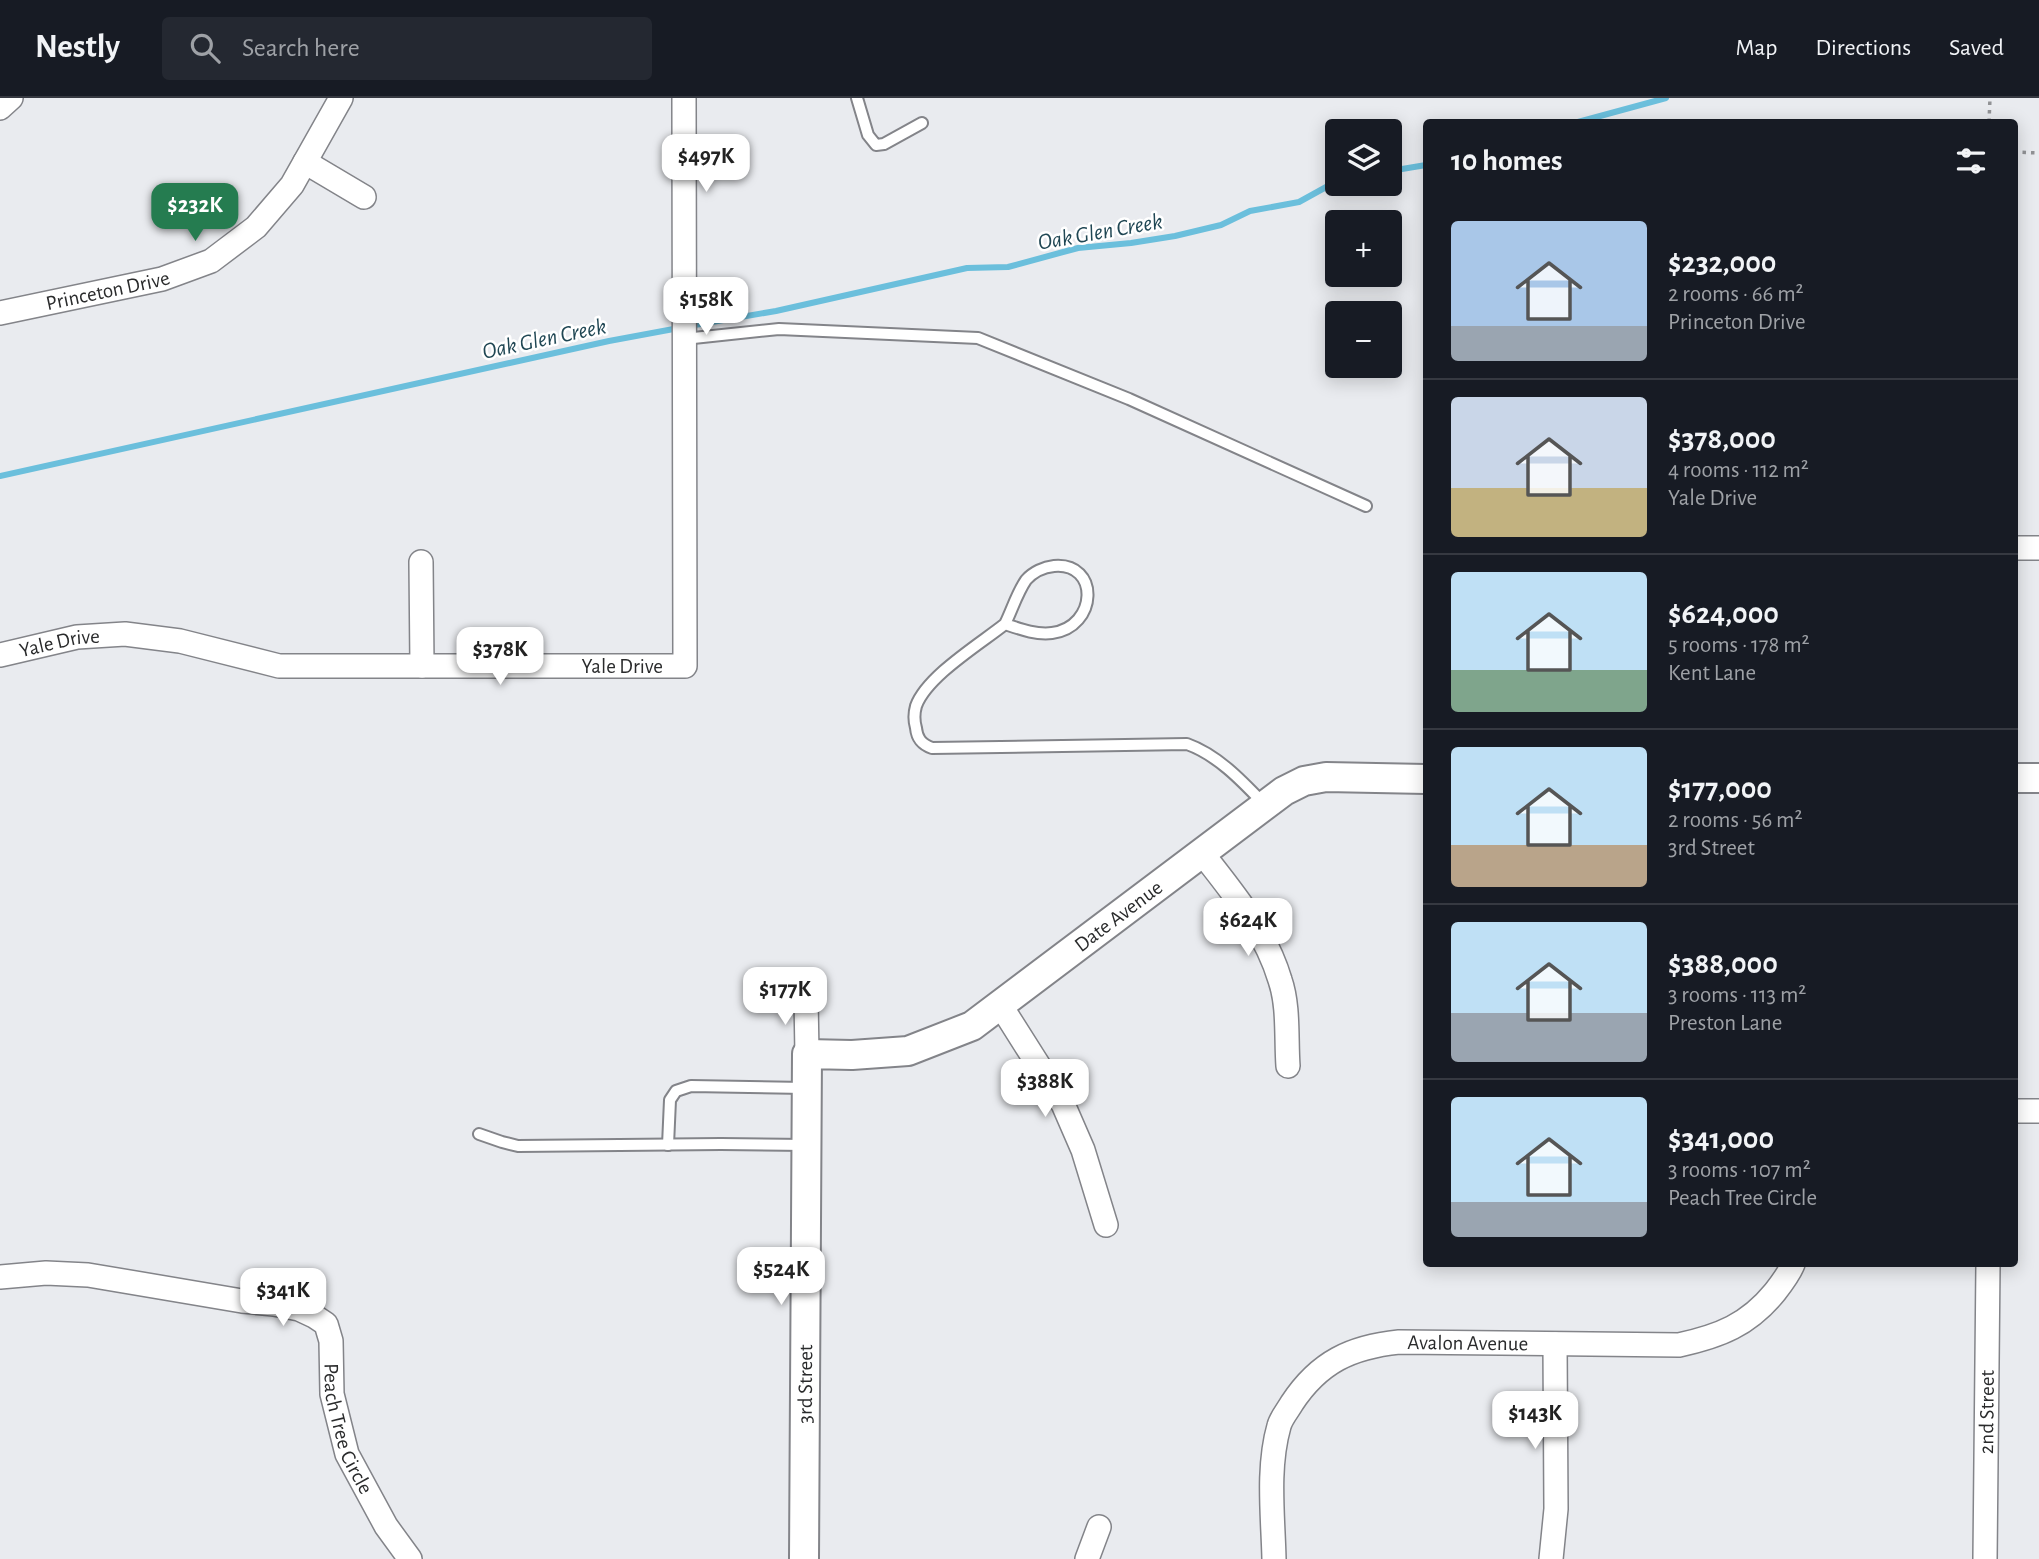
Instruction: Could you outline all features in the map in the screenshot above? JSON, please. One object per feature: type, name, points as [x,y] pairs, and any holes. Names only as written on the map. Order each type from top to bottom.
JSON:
[{"type":"street","points":[[0,108],[11,98]]},
{"type":"street","name":"Princeton Drive","points":[[0,313],[162,279],[211,261],[256,226],[292,185],[341,98]]},
{"type":"street","name":"Yale Drive","points":[[0,655],[77,637],[125,634],[180,640],[279,666],[685,666],[684,98]]},
{"type":"street","points":[[305,162],[364,197]]},
{"type":"street","points":[[2018,548],[2039,548]]},
{"type":"street","points":[[421,562],[422,666]]},
{"type":"street","name":"Date Avenue","points":[[807,1054],[852,1055],[908,1051],[972,1026],[1265,805],[1304,781],[1326,778],[1423,779]]},
{"type":"street","points":[[2018,778],[2039,778]]},
{"type":"street","points":[[1202,853],[1255,923],[1269,950],[1281,982],[1288,1066]]},
{"type":"street","name":"3rd Street","points":[[804,1559],[806,998]]},
{"type":"street","points":[[1000,1006],[1063,1104],[1083,1150],[1106,1225]]},
{"type":"street","points":[[2018,1111],[2039,1111]]},
{"type":"street","name":"Avalon Avenue","points":[[1274,1559],[1273,1470],[1279,1423],[1302,1387],[1318,1371],[1339,1357],[1378,1344],[1399,1342],[1679,1345],[1729,1331],[1748,1319],[1783,1283],[1791,1267]]},
{"type":"street","name":"2nd Street","points":[[1985,1559],[1988,1267]]},
{"type":"street","name":"Peach Tree Circle","points":[[0,1277],[46,1273],[88,1275],[299,1309],[326,1324],[331,1341],[332,1394],[347,1454],[386,1526],[410,1559]]},
{"type":"street","points":[[1550,1559],[1556,1509],[1555,1344]]},
{"type":"street","points":[[1087,1559],[1098,1527]]},
{"type":"lane","points":[[857,98],[868,135],[876,145],[884,144],[922,123]]},
{"type":"lane","points":[[684,339],[779,329],[978,338],[1129,399],[1366,506]]},
{"type":"lane","points":[[1005,624],[1038,633],[1054,633],[1068,628],[1086,608],[1086,582],[1070,567],[1059,565],[1037,571],[1028,578],[1005,624],[934,680],[923,693],[915,707],[914,720],[919,739],[925,745],[932,748],[1187,744],[1205,751],[1243,782],[1265,805]]},
{"type":"lane","points":[[668,1145],[670,1100],[676,1091],[691,1086],[807,1088]]},
{"type":"lane","points":[[479,1134],[518,1146],[806,1145]]},
{"type":"path","points":[[1989,119],[1990,98]]},
{"type":"path","points":[[2018,152],[2039,153]]},
{"type":"waterway","name":"Oak Glen Creek","points":[[1589,119],[1666,98]]},
{"type":"waterway","name":"Oak Glen Creek","points":[[1402,169],[1423,166]]},
{"type":"waterway","name":"Oak Glen Creek","points":[[689,326],[776,311],[967,268],[1008,267],[1078,248],[1175,236],[1221,225],[1250,211],[1299,202],[1325,188]]},
{"type":"waterway","name":"Oak Glen Creek","points":[[0,476],[609,341],[679,328]]}]
